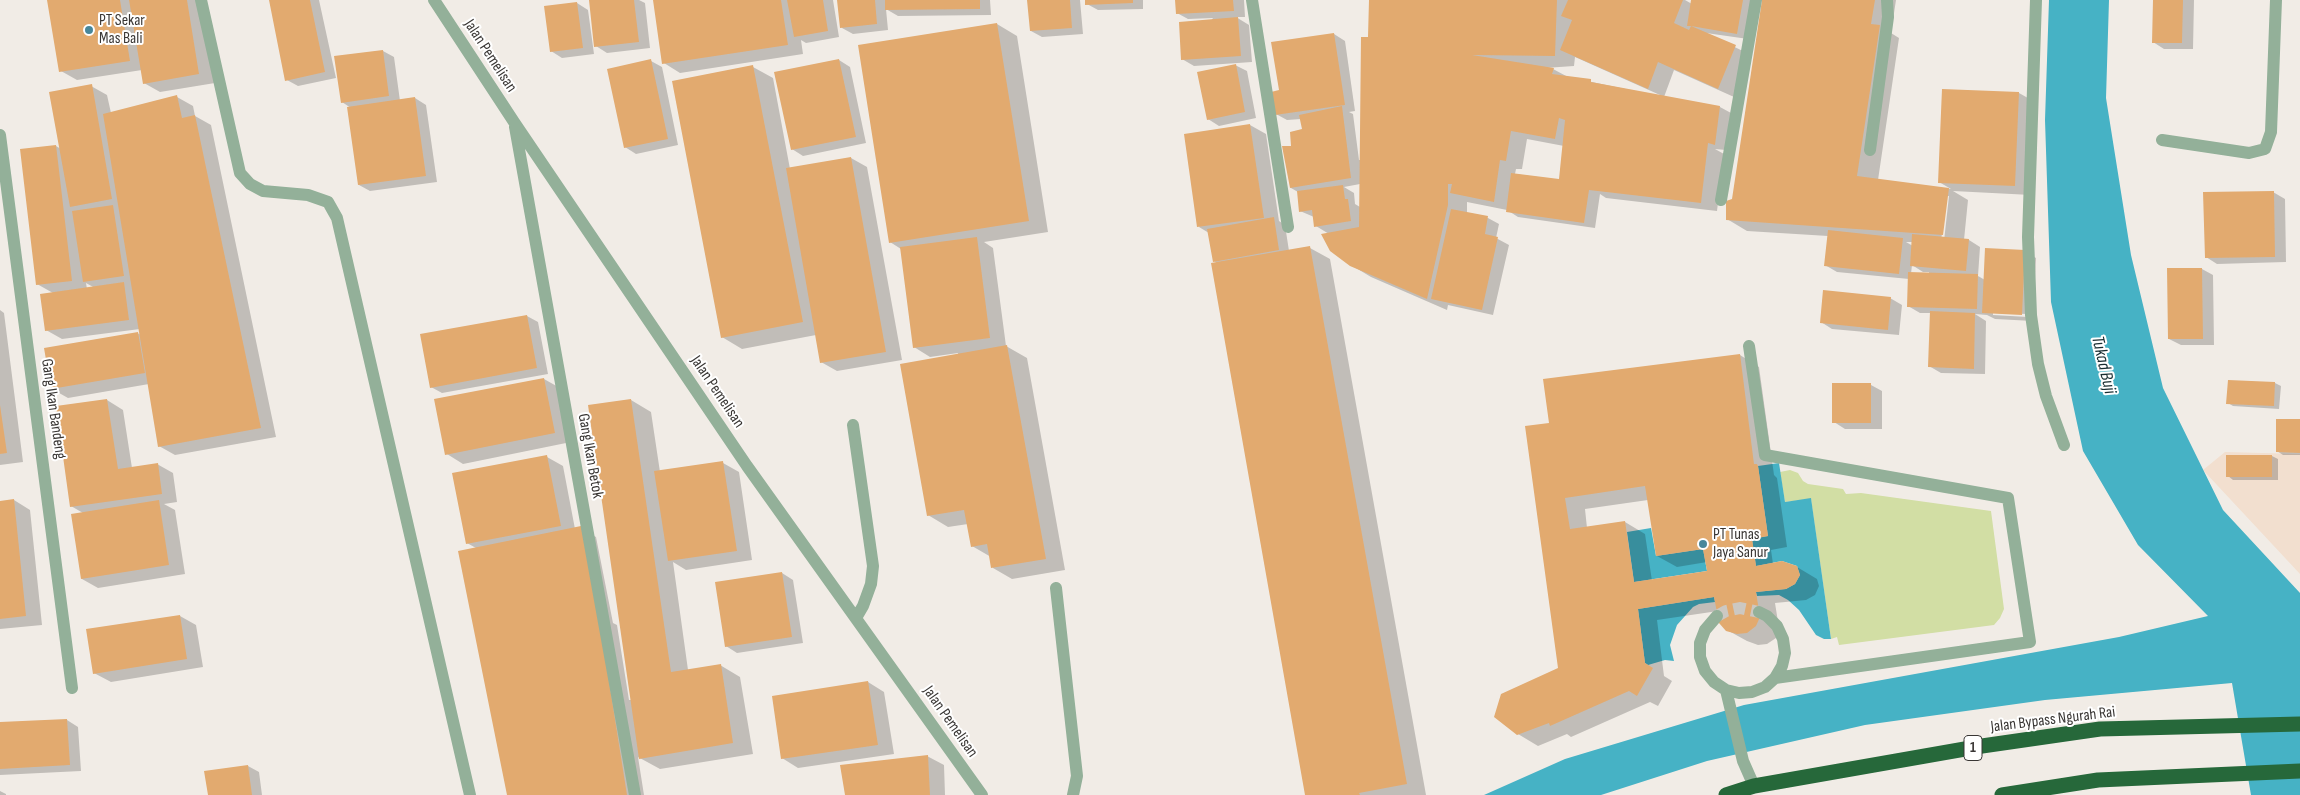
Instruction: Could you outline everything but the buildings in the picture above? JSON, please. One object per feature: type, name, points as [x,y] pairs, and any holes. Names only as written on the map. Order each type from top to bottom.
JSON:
[{"type":"highway","name":"Jalan Bypass Ngurah Rai","points":[[1726,795],[1754,786],[1982,746],[2100,729],[2300,724]]},
{"type":"highway","points":[[2002,795],[2098,780],[2300,771]]},
{"type":"street","points":[[201,0],[240,173],[250,184],[263,191],[308,194],[328,202],[337,218],[470,795]]},
{"type":"street","name":"Jalan Pemelisan","points":[[434,0],[514,122],[747,466],[982,795]]},
{"type":"street","points":[[1252,0],[1288,227]]},
{"type":"street","points":[[1721,200],[1756,0]]},
{"type":"street","points":[[1870,150],[1888,17],[1887,0]]},
{"type":"street","points":[[2036,0],[2028,236],[2031,315],[2038,364],[2046,396],[2064,446]]},
{"type":"street","points":[[2162,140],[2249,152],[2265,149],[2271,132],[2276,0]]},
{"type":"street","name":"Gang Ikan Betok","points":[[514,122],[635,795]]},
{"type":"street","name":"Gang Ikan Bandeng","points":[[0,135],[72,688]]},
{"type":"street","points":[[1750,346],[1765,455],[2008,498],[2030,642],[1775,678]]},
{"type":"street","points":[[853,425],[873,566],[871,584],[863,606],[856,618]]},
{"type":"street","points":[[1056,588],[1077,776],[1073,795]]},
{"type":"street","points":[[1717,616],[1705,630],[1700,643],[1700,657],[1705,671],[1714,682],[1726,690],[1739,693],[1752,692],[1765,687],[1775,678],[1782,666],[1785,653],[1783,639],[1777,626],[1767,616],[1758,612]]},
{"type":"street","points":[[1726,690],[1743,761],[1754,786]]},
{"type":"shaded area","points":[[2225,452],[2300,454],[2300,574],[2203,470]]},
{"type":"green space","points":[[1790,470],[1798,473],[1803,481],[1808,484],[1843,489],[1846,494],[1861,493],[1991,511],[2004,609],[2000,618],[1994,625],[1839,645],[1837,637],[1831,639],[1811,499],[1785,502],[1780,472]]},
{"type":"water","name":"Tukad Buji","points":[[2049,0],[2109,0],[2106,98],[2131,255],[2163,388],[2223,510],[2300,593],[2300,795],[2251,795],[2232,683],[2045,700],[1865,725],[1707,761],[1601,795],[1484,795],[1565,759],[1744,705],[2119,637],[2208,616],[2138,545],[2083,451],[2051,302],[2045,120]]},
{"type":"water","points":[[1779,463],[1785,502],[1811,498],[1831,639],[1824,639],[1816,635],[1799,610],[1788,600],[1779,595],[1757,596],[1756,592],[1786,589],[1795,584],[1800,575],[1797,566],[1782,561],[1756,566],[1752,539],[1768,536],[1758,466]]},
{"type":"water","points":[[1651,528],[1656,556],[1703,549],[1707,571],[1634,582],[1627,532]]},
{"type":"water","points":[[1714,597],[1715,602],[1699,604],[1693,607],[1677,625],[1670,645],[1674,661],[1665,660],[1648,665],[1645,663],[1638,609]]},
{"type":"tunnel","points":[[1717,616],[1726,611],[1740,608],[1759,612]]},
{"type":"place","name":"PT Sekar Mas Bali","points":[[89,30]]},
{"type":"place","name":"PT Tunas Jaya Sanur","points":[[1703,544]]}]
